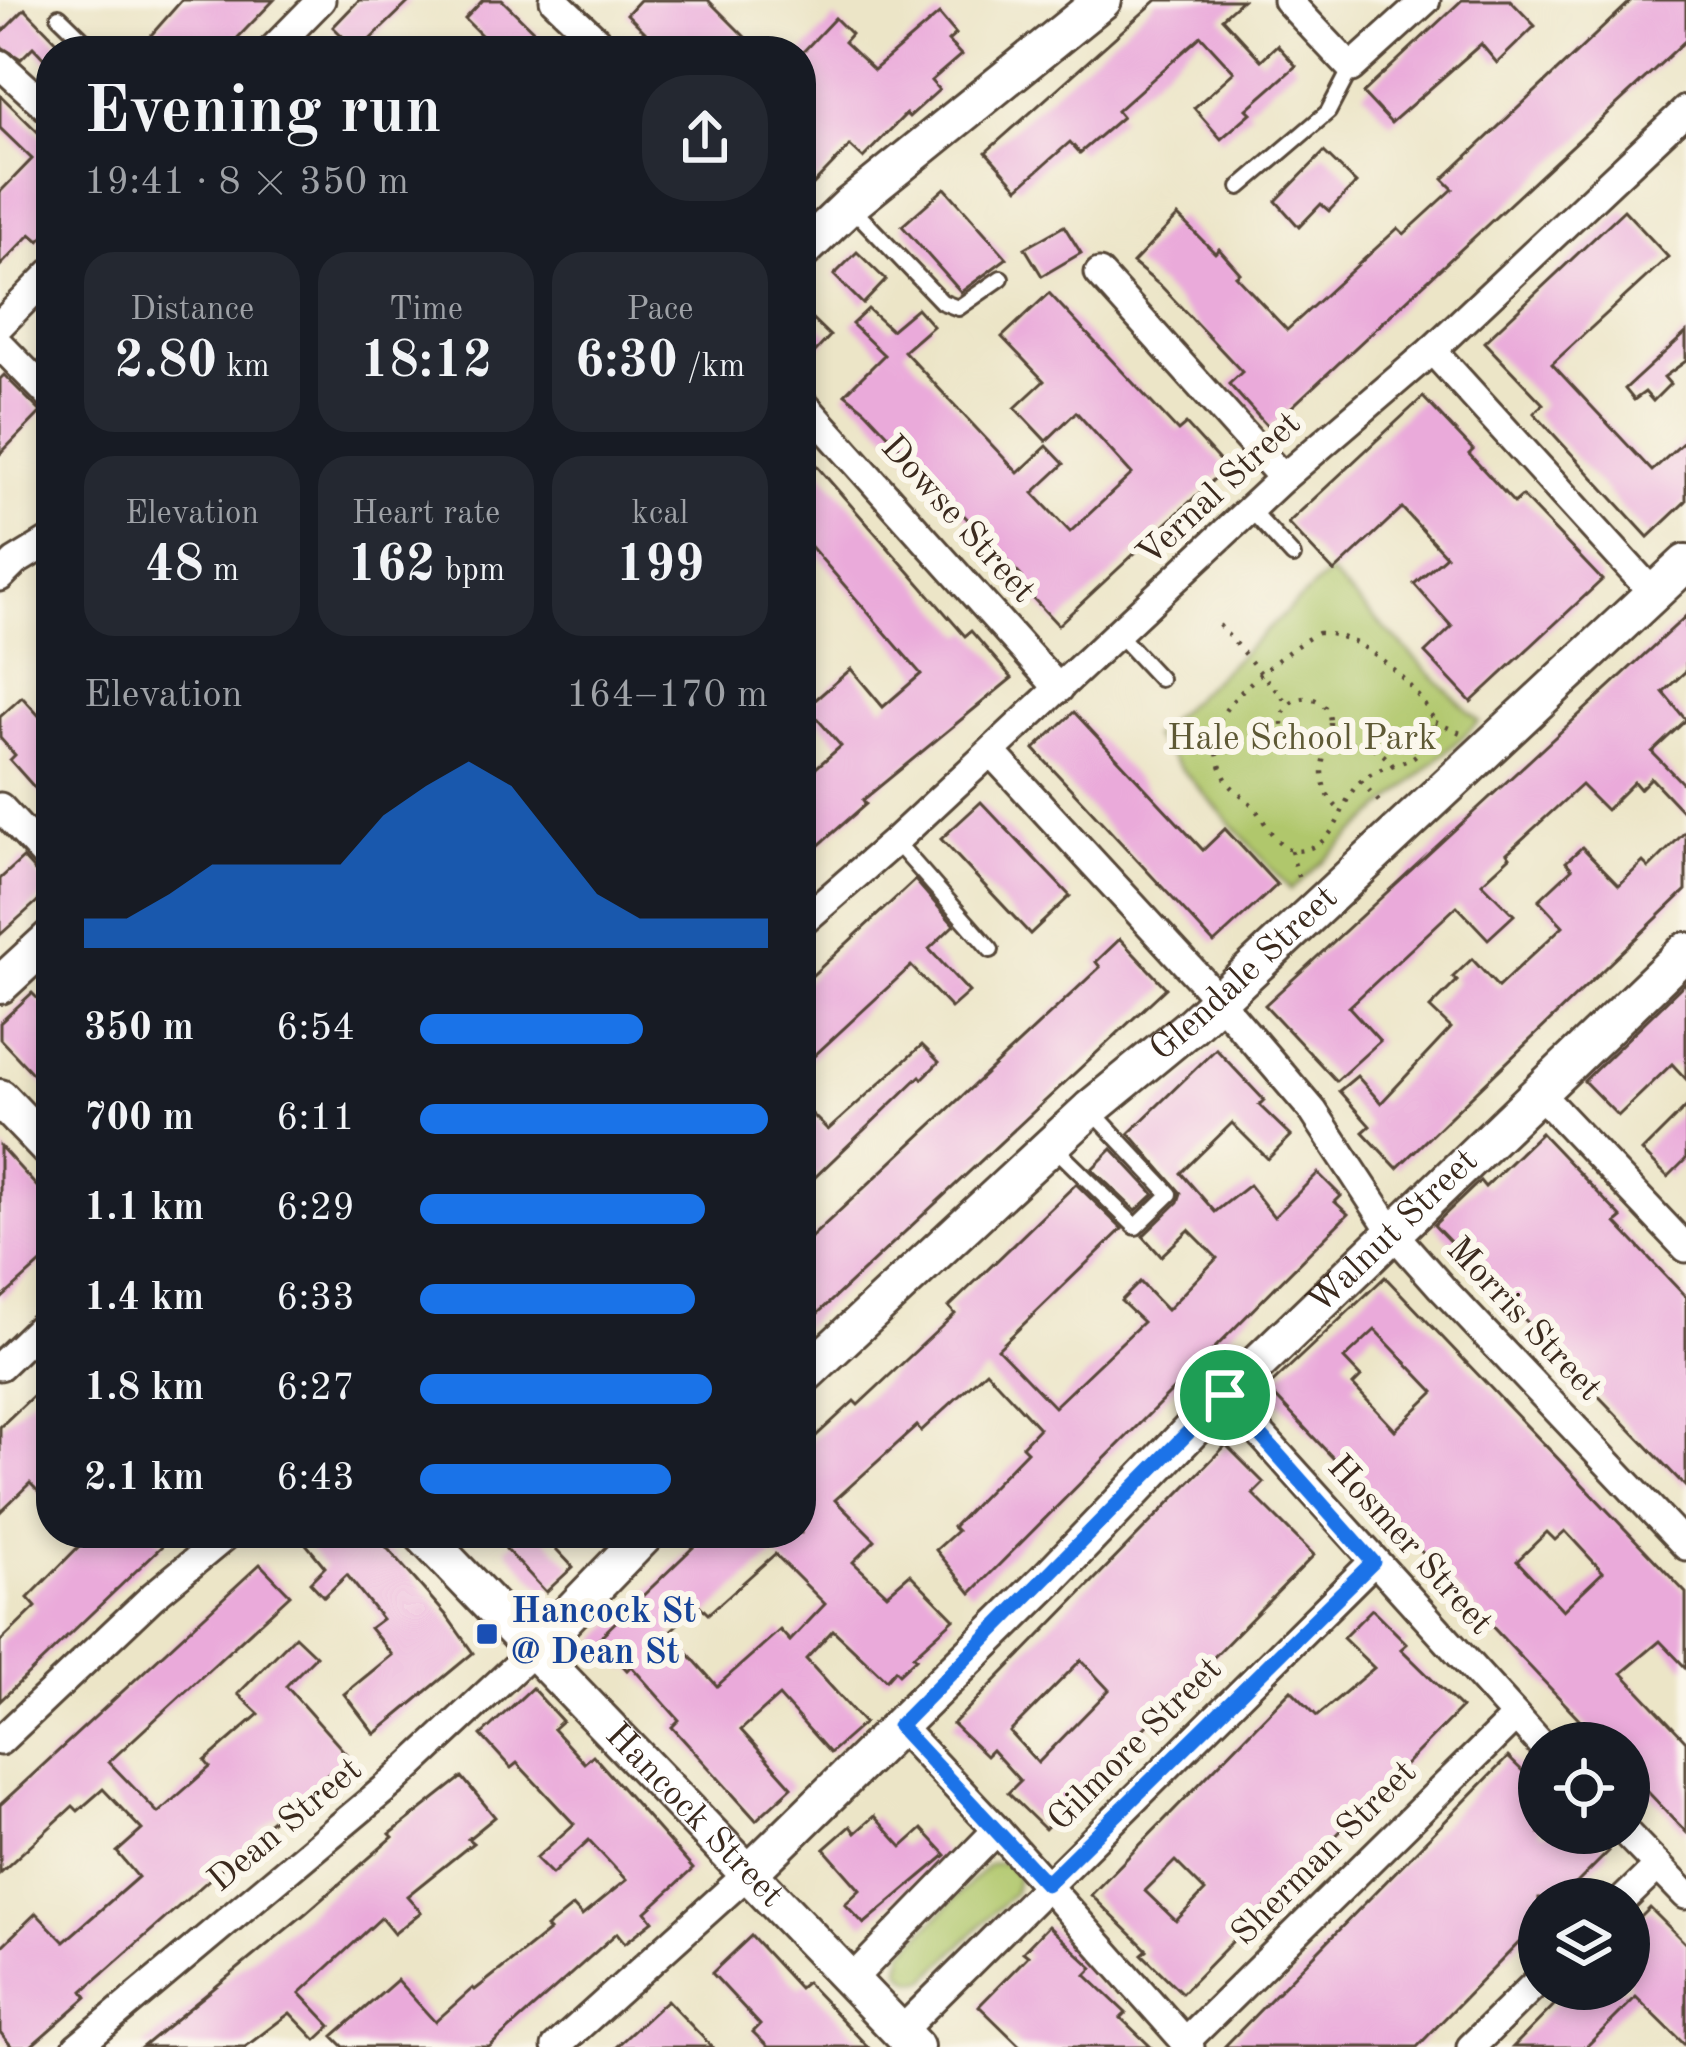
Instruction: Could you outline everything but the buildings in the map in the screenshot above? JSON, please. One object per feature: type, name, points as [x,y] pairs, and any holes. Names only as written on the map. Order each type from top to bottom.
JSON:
[{"type":"street","points":[[293,36],[321,0]]},
{"type":"street","points":[[554,0],[592,36]]},
{"type":"street","points":[[816,235],[1103,0]]},
{"type":"street","points":[[1287,0],[1351,68],[1426,0]]},
{"type":"street","points":[[0,64],[36,97]]},
{"type":"street","name":"Vernal Street","points":[[816,910],[1283,478],[1432,350],[1686,110]]},
{"type":"street","points":[[1099,273],[1283,478]]},
{"type":"street","points":[[0,325],[36,288]]},
{"type":"street","points":[[0,345],[36,382]]},
{"type":"street","points":[[1432,350],[1654,594]]},
{"type":"street","name":"Dowse Street","points":[[816,417],[1059,689]]},
{"type":"street","points":[[0,577],[36,549]]},
{"type":"street","name":"Glendale Street","points":[[816,1364],[1090,1109],[1217,1000],[1686,563]]},
{"type":"street","name":"Morris Street","points":[[991,752],[1313,1111],[1393,1233],[1686,1546]]},
{"type":"street","points":[[0,807],[36,846]]},
{"type":"street","name":"Walnut Street","points":[[749,1873],[1225,1395],[1686,951]]},
{"type":"street","points":[[0,985],[36,952]]},
{"type":"street","points":[[1539,1093],[1686,1248]]},
{"type":"street","points":[[0,1098],[36,1135]]},
{"type":"street","points":[[0,1366],[36,1332]]},
{"type":"street","name":"Hosmer Street","points":[[1225,1395],[1520,1722]]},
{"type":"street","points":[[0,1742],[153,1596],[211,1548]]},
{"type":"street","name":"Hancock Street","points":[[435,1548],[908,2039]]},
{"type":"street","points":[[534,1650],[632,1548]]},
{"type":"street","name":"Gilmore Street","points":[[908,2039],[1046,1884],[1373,1562]]},
{"type":"street","name":"Dean Street","points":[[77,2047],[393,1782],[534,1650]]},
{"type":"street","name":"Sherman Street","points":[[1187,2045],[1515,1717]]},
{"type":"street","points":[[899,1726],[1187,2045]]},
{"type":"street","points":[[851,1980],[997,1830]]},
{"type":"street","points":[[1646,1854],[1686,1895]]},
{"type":"street","points":[[1646,1878],[1658,1866]]},
{"type":"street","points":[[556,2047],[749,1873]]},
{"type":"street","points":[[1471,2047],[1518,2001]]},
{"type":"lane","points":[[59,16],[80,36]]},
{"type":"lane","points":[[1240,188],[1328,112],[1351,68]]},
{"type":"lane","points":[[850,205],[942,302],[958,308],[1001,278]]},
{"type":"lane","points":[[1250,509],[1293,556]]},
{"type":"lane","points":[[1118,634],[1160,679]]},
{"type":"lane","points":[[895,841],[991,950]]},
{"type":"lane","points":[[1051,1145],[1136,1227],[1170,1194],[1090,1109]]},
{"type":"path","points":[[1219,625],[1289,705]]},
{"type":"path","points":[[1435,722],[1429,743],[1394,767],[1361,781],[1335,830],[1301,851],[1281,844],[1253,805],[1229,784],[1217,753],[1216,728],[1228,702],[1264,675],[1289,646],[1318,633],[1341,633],[1378,655],[1435,722],[1457,730]]},
{"type":"path","points":[[1305,698],[1323,706],[1330,724],[1322,740],[1304,746],[1288,738],[1282,721],[1289,705],[1305,698]]},
{"type":"path","points":[[1322,740],[1328,748]]},
{"type":"path","points":[[1328,748],[1341,742],[1366,745],[1379,749],[1394,767]]},
{"type":"path","points":[[1328,748],[1322,772],[1324,790],[1344,814]]},
{"type":"green space","name":"Hale School Park","points":[[1329,573],[1479,722],[1291,890],[1152,736]]},
{"type":"green space","points":[[1005,1862],[1018,1876],[1014,1892],[927,1979],[908,1977],[900,1968],[904,1951],[989,1864]]},
{"type":"place","name":"Hancock St @ Dean St","points":[[487,1634]]},
{"type":"route","points":[[1225,1395],[1373,1562],[1046,1884],[899,1726],[1225,1395]]}]
